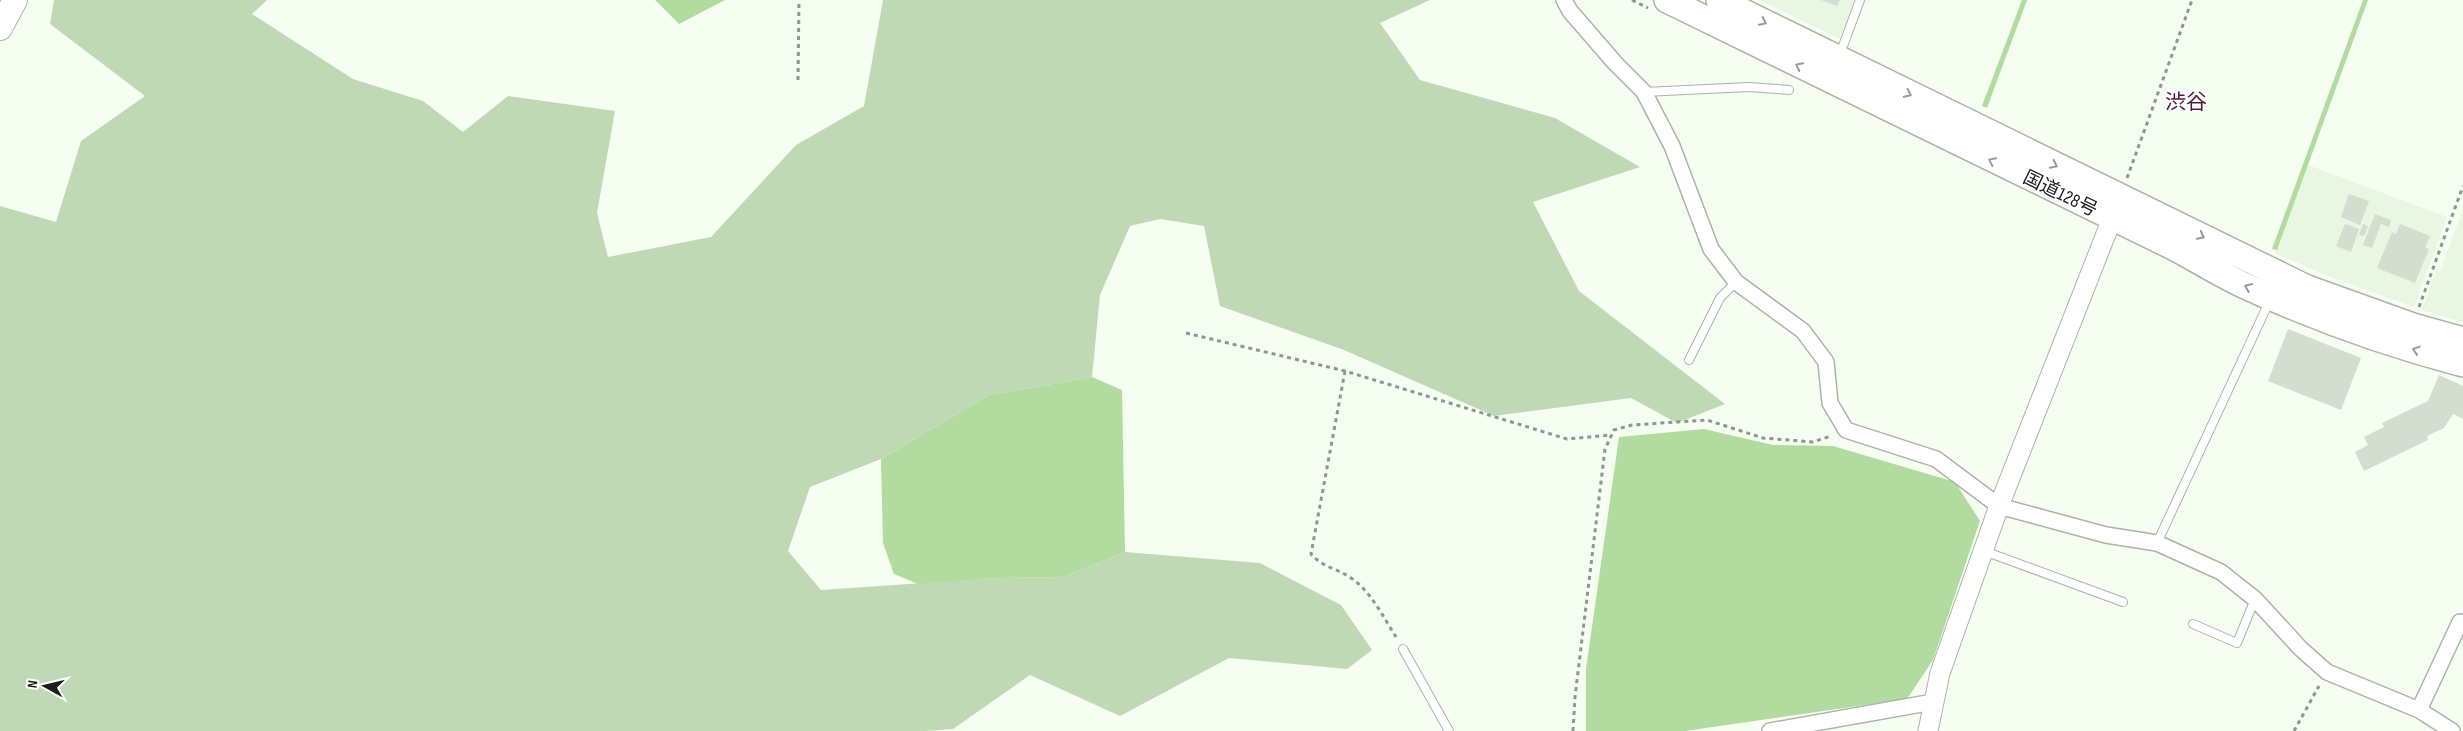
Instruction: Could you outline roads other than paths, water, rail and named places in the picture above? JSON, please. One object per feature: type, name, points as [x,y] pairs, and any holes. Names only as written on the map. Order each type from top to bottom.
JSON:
[{"type":"highway","name":"国道128号","points":[[1667,0],[1833,70],[2116,209],[2307,288],[2413,326],[2463,340]]},
{"type":"highway","name":"国道128号","points":[[1719,0],[1833,70]]},
{"type":"highway","name":"国道128号","points":[[2116,209],[2173,248],[2240,283],[2374,336],[2463,364]]},
{"type":"main road","points":[[0,28],[15,0]]},
{"type":"street","points":[[1564,0],[1570,10],[1615,63],[1644,92],[1672,146],[1711,249],[1736,282],[1803,331],[1826,362],[1830,404],[1846,430],[1936,459],[1998,506],[2106,535],[2157,543],[2221,572],[2255,599],[2301,649],[2327,672],[2419,710],[2452,731]]},
{"type":"street","points":[[1928,731],[1940,673],[1998,506],[2116,209]]},
{"type":"street","points":[[2419,710],[2460,622],[2463,623]]},
{"type":"street","points":[[1770,731],[1933,702]]},
{"type":"lane","points":[[1833,70],[1860,0]]},
{"type":"lane","points":[[1644,92],[1749,87],[1789,90]]},
{"type":"lane","points":[[1689,360],[1720,298],[1736,282]]},
{"type":"lane","points":[[2157,543],[2272,297]]},
{"type":"lane","points":[[1983,551],[2123,602]]},
{"type":"lane","points":[[2193,624],[2237,643],[2255,599]]},
{"type":"lane","points":[[1403,649],[1449,731]]},
{"type":"district","name":"渋谷","points":[[2186,102]]}]
